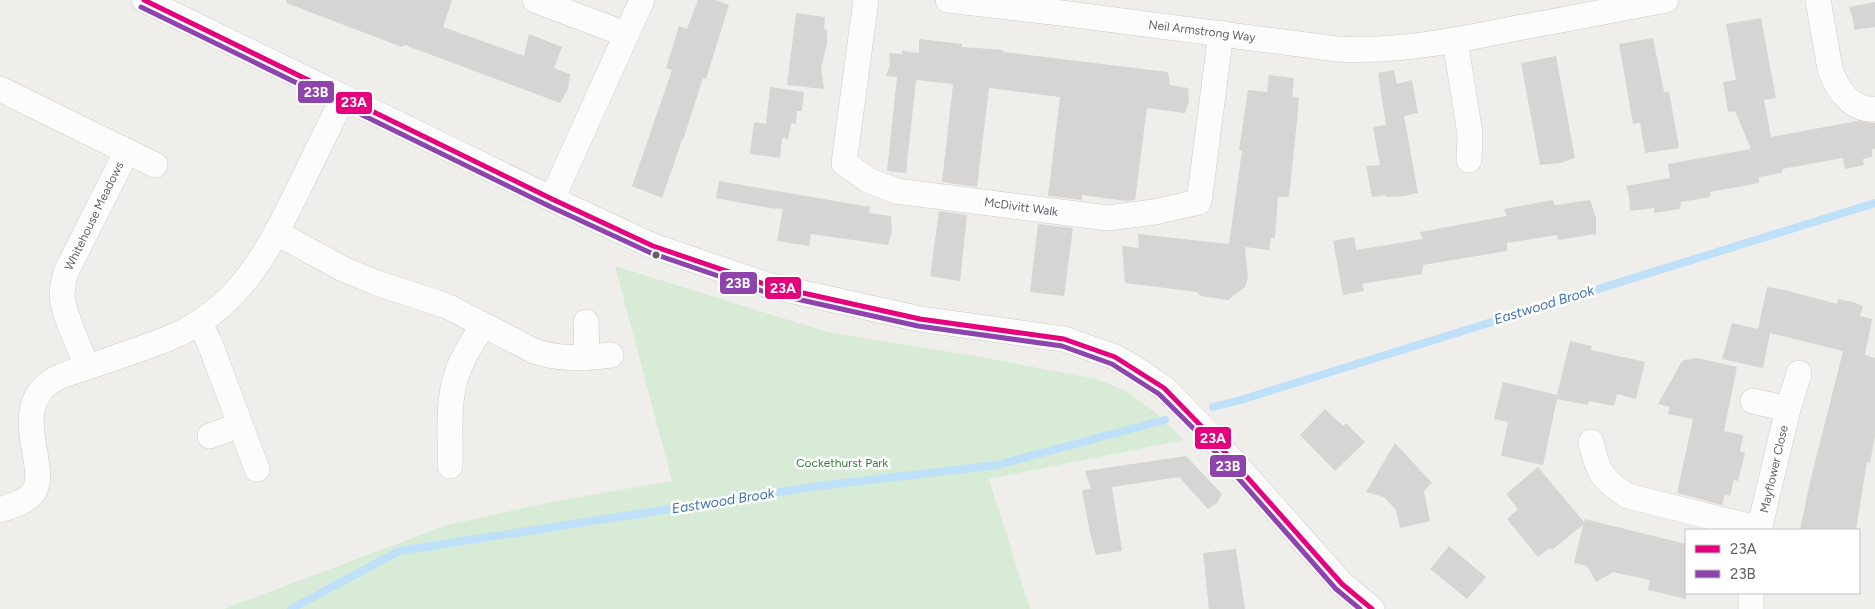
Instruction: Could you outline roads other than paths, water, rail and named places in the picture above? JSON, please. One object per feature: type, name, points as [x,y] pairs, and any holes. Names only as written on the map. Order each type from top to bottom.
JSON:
[{"type":"street","points":[[144,0],[343,98],[653,246],[767,285],[920,319],[1064,339],[1115,357],[1136,368],[1164,388],[1207,432],[1342,584],[1372,609]]},
{"type":"street","points":[[535,0],[625,34]]},
{"type":"street","points":[[552,199],[642,0]]},
{"type":"street","name":"McDivitt Walk","points":[[866,0],[844,163],[868,180],[896,191],[1108,218],[1154,212],[1200,202],[1221,33]]},
{"type":"street","name":"Neil Armstrong Way","points":[[948,0],[1062,6],[1221,33],[1337,49],[1365,50],[1402,48],[1455,40],[1666,0]]},
{"type":"street","points":[[1818,0],[1833,78],[1844,96],[1854,104],[1861,108],[1875,109]]},
{"type":"street","points":[[1455,40],[1470,134],[1470,160]]},
{"type":"street","name":"Whitehouse Meadows","points":[[0,89],[155,165]]},
{"type":"street","points":[[0,510],[26,499],[34,492],[37,485],[38,476],[31,420],[34,403],[44,387],[61,376],[168,339],[200,323],[224,303],[248,279],[277,233],[343,98]]},
{"type":"street","name":"Whitehouse Meadows","points":[[87,367],[64,307],[63,285],[66,272],[126,151]]},
{"type":"street","points":[[277,233],[343,269],[377,283],[447,306],[483,326],[548,356],[599,356],[586,322]]},
{"type":"street","points":[[200,323],[210,344],[257,469]]},
{"type":"street","points":[[450,466],[452,403],[455,378],[463,358],[483,326]]},
{"type":"street","name":"Mayflower Close","points":[[1591,442],[1595,462],[1603,478],[1628,496],[1759,529],[1788,409],[1799,374]]},
{"type":"street","name":"Mayflower Close","points":[[1753,400],[1788,409]]},
{"type":"street","points":[[210,436],[240,425]]},
{"type":"street","points":[[1751,594],[1751,609]]},
{"type":"waterway","name":"Eastwood Brook","points":[[1213,407],[1875,203]]},
{"type":"waterway","name":"Eastwood Brook","points":[[291,609],[399,551],[819,486],[997,465],[1165,420]]},
{"type":"park label","name":"Cockethurst Park","points":[[842,463]]}]
